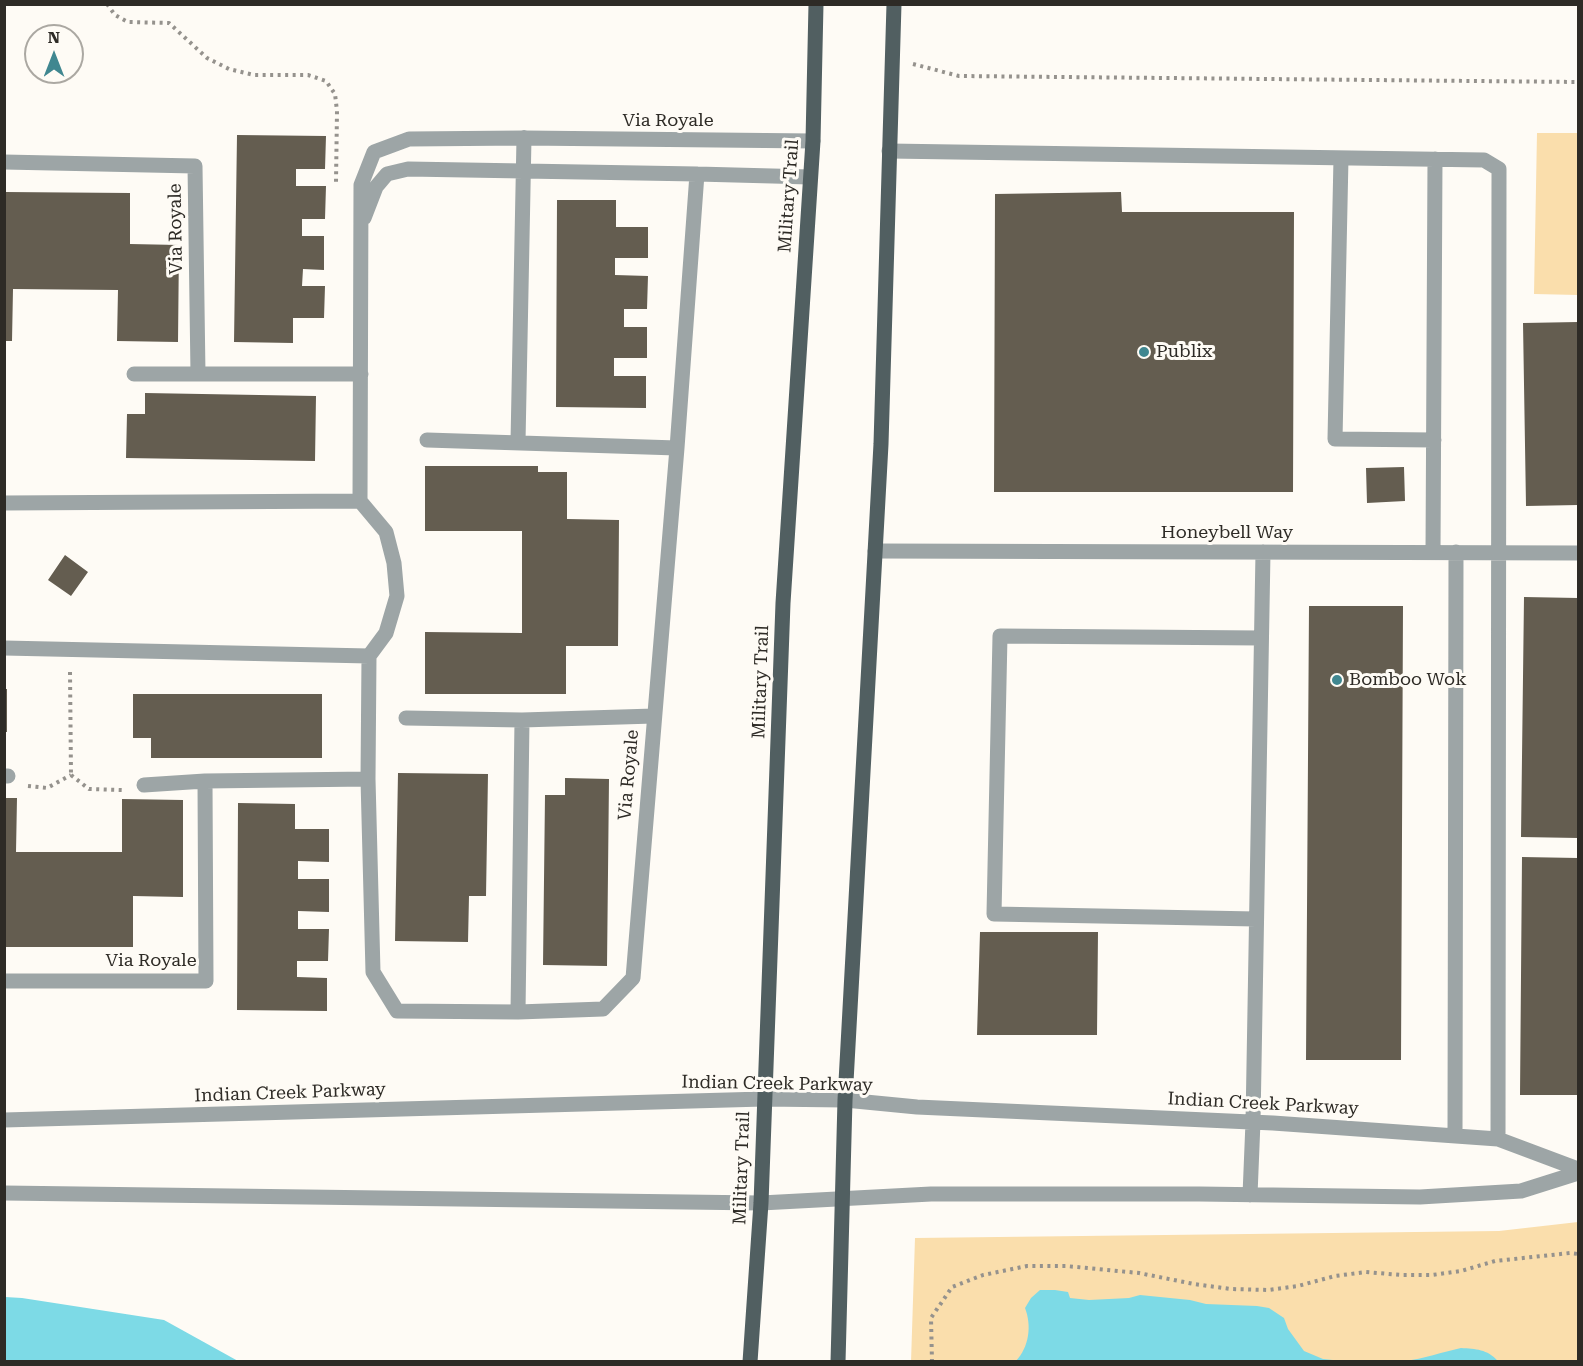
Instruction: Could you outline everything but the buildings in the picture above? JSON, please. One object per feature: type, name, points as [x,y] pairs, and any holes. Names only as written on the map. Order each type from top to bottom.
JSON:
[{"type":"main road","name":"Military Trail","points":[[750,1362],[761,1203],[783,603],[813,141],[816,4]]},
{"type":"main road","points":[[838,1362],[845,1100],[880,444],[894,4]]},
{"type":"street","name":"Via Royale","points":[[360,501],[361,184],[374,152],[409,140],[524,138],[813,141]]},
{"type":"street","points":[[518,442],[524,138]]},
{"type":"street","points":[[889,151],[1484,160],[1499,169],[1498,1139]]},
{"type":"street","points":[[1341,158],[1335,439],[1434,440]]},
{"type":"street","points":[[1433,552],[1435,159]]},
{"type":"street","name":"Via Royale","points":[[4,162],[195,166],[198,374]]},
{"type":"street","name":"Via Royale","points":[[361,226],[376,187],[387,174],[408,169],[810,177]]},
{"type":"street","name":"Via Royale","points":[[369,656],[368,779],[373,972],[391,1001],[398,1011],[518,1012],[603,1009],[633,978],[677,448],[697,174]]},
{"type":"street","points":[[134,374],[361,374]]},
{"type":"street","points":[[427,440],[677,448]]},
{"type":"street","points":[[4,504],[360,501],[386,532],[394,563],[398,596],[386,633],[369,656],[4,648]]},
{"type":"street","name":"Honeybell Way","points":[[875,551],[1578,553]]},
{"type":"street","points":[[1250,1195],[1263,552]]},
{"type":"street","points":[[1455,1136],[1456,552]]},
{"type":"street","points":[[1256,918],[994,914],[1000,636],[1261,638]]},
{"type":"street","points":[[406,718],[522,720],[654,716]]},
{"type":"street","points":[[518,1012],[522,720]]},
{"type":"street","points":[[144,785],[205,781],[368,779]]},
{"type":"street","name":"Via Royale","points":[[4,981],[206,981],[205,781]]},
{"type":"street","name":"Indian Creek Parkway","points":[[4,1120],[764,1099],[845,1100],[917,1107],[1253,1122],[1498,1139],[1578,1171]]},
{"type":"street","name":"Indian Creek Parkway","points":[[4,1193],[761,1203],[931,1194],[1420,1197],[1521,1191],[1578,1171]]},
{"type":"path","points":[[107,4],[115,15],[128,22],[169,23],[207,58],[229,69],[254,75],[308,75],[326,81],[335,94],[337,111],[336,184],[361,184]]},
{"type":"path","points":[[892,59],[960,76],[1578,82]]},
{"type":"path","points":[[70,669],[71,775]]},
{"type":"path","points":[[6,776],[11,785],[47,788],[71,775]]},
{"type":"path","points":[[71,775],[89,789],[120,791],[144,785]]},
{"type":"path","points":[[932,1362],[931,1318],[952,1287],[983,1275],[1027,1266],[1066,1266],[1139,1274],[1212,1287],[1268,1290],[1366,1272],[1432,1275],[1461,1271],[1495,1261],[1578,1254]]},
{"type":"shaded area","points":[[1537,133],[1578,133],[1578,295],[1534,294]]},
{"type":"shaded area","points":[[1578,1222],[1578,1361],[911,1362],[915,1238],[1499,1231]]},
{"type":"water","points":[[1040,1290],[1068,1292],[1070,1298],[1089,1300],[1129,1298],[1140,1295],[1190,1300],[1206,1304],[1269,1308],[1284,1318],[1288,1329],[1304,1351],[1323,1359],[1343,1361],[1016,1361],[1024,1349],[1028,1336],[1025,1308]]},
{"type":"water","points":[[5,1297],[164,1320],[238,1361],[5,1361]]},
{"type":"water","points":[[1461,1348],[1485,1352],[1498,1361],[1404,1361],[1426,1357]]},
{"type":"place","name":"Publix","points":[[1144,352]]},
{"type":"place","name":"Bomboo Wok","points":[[1337,680]]}]
